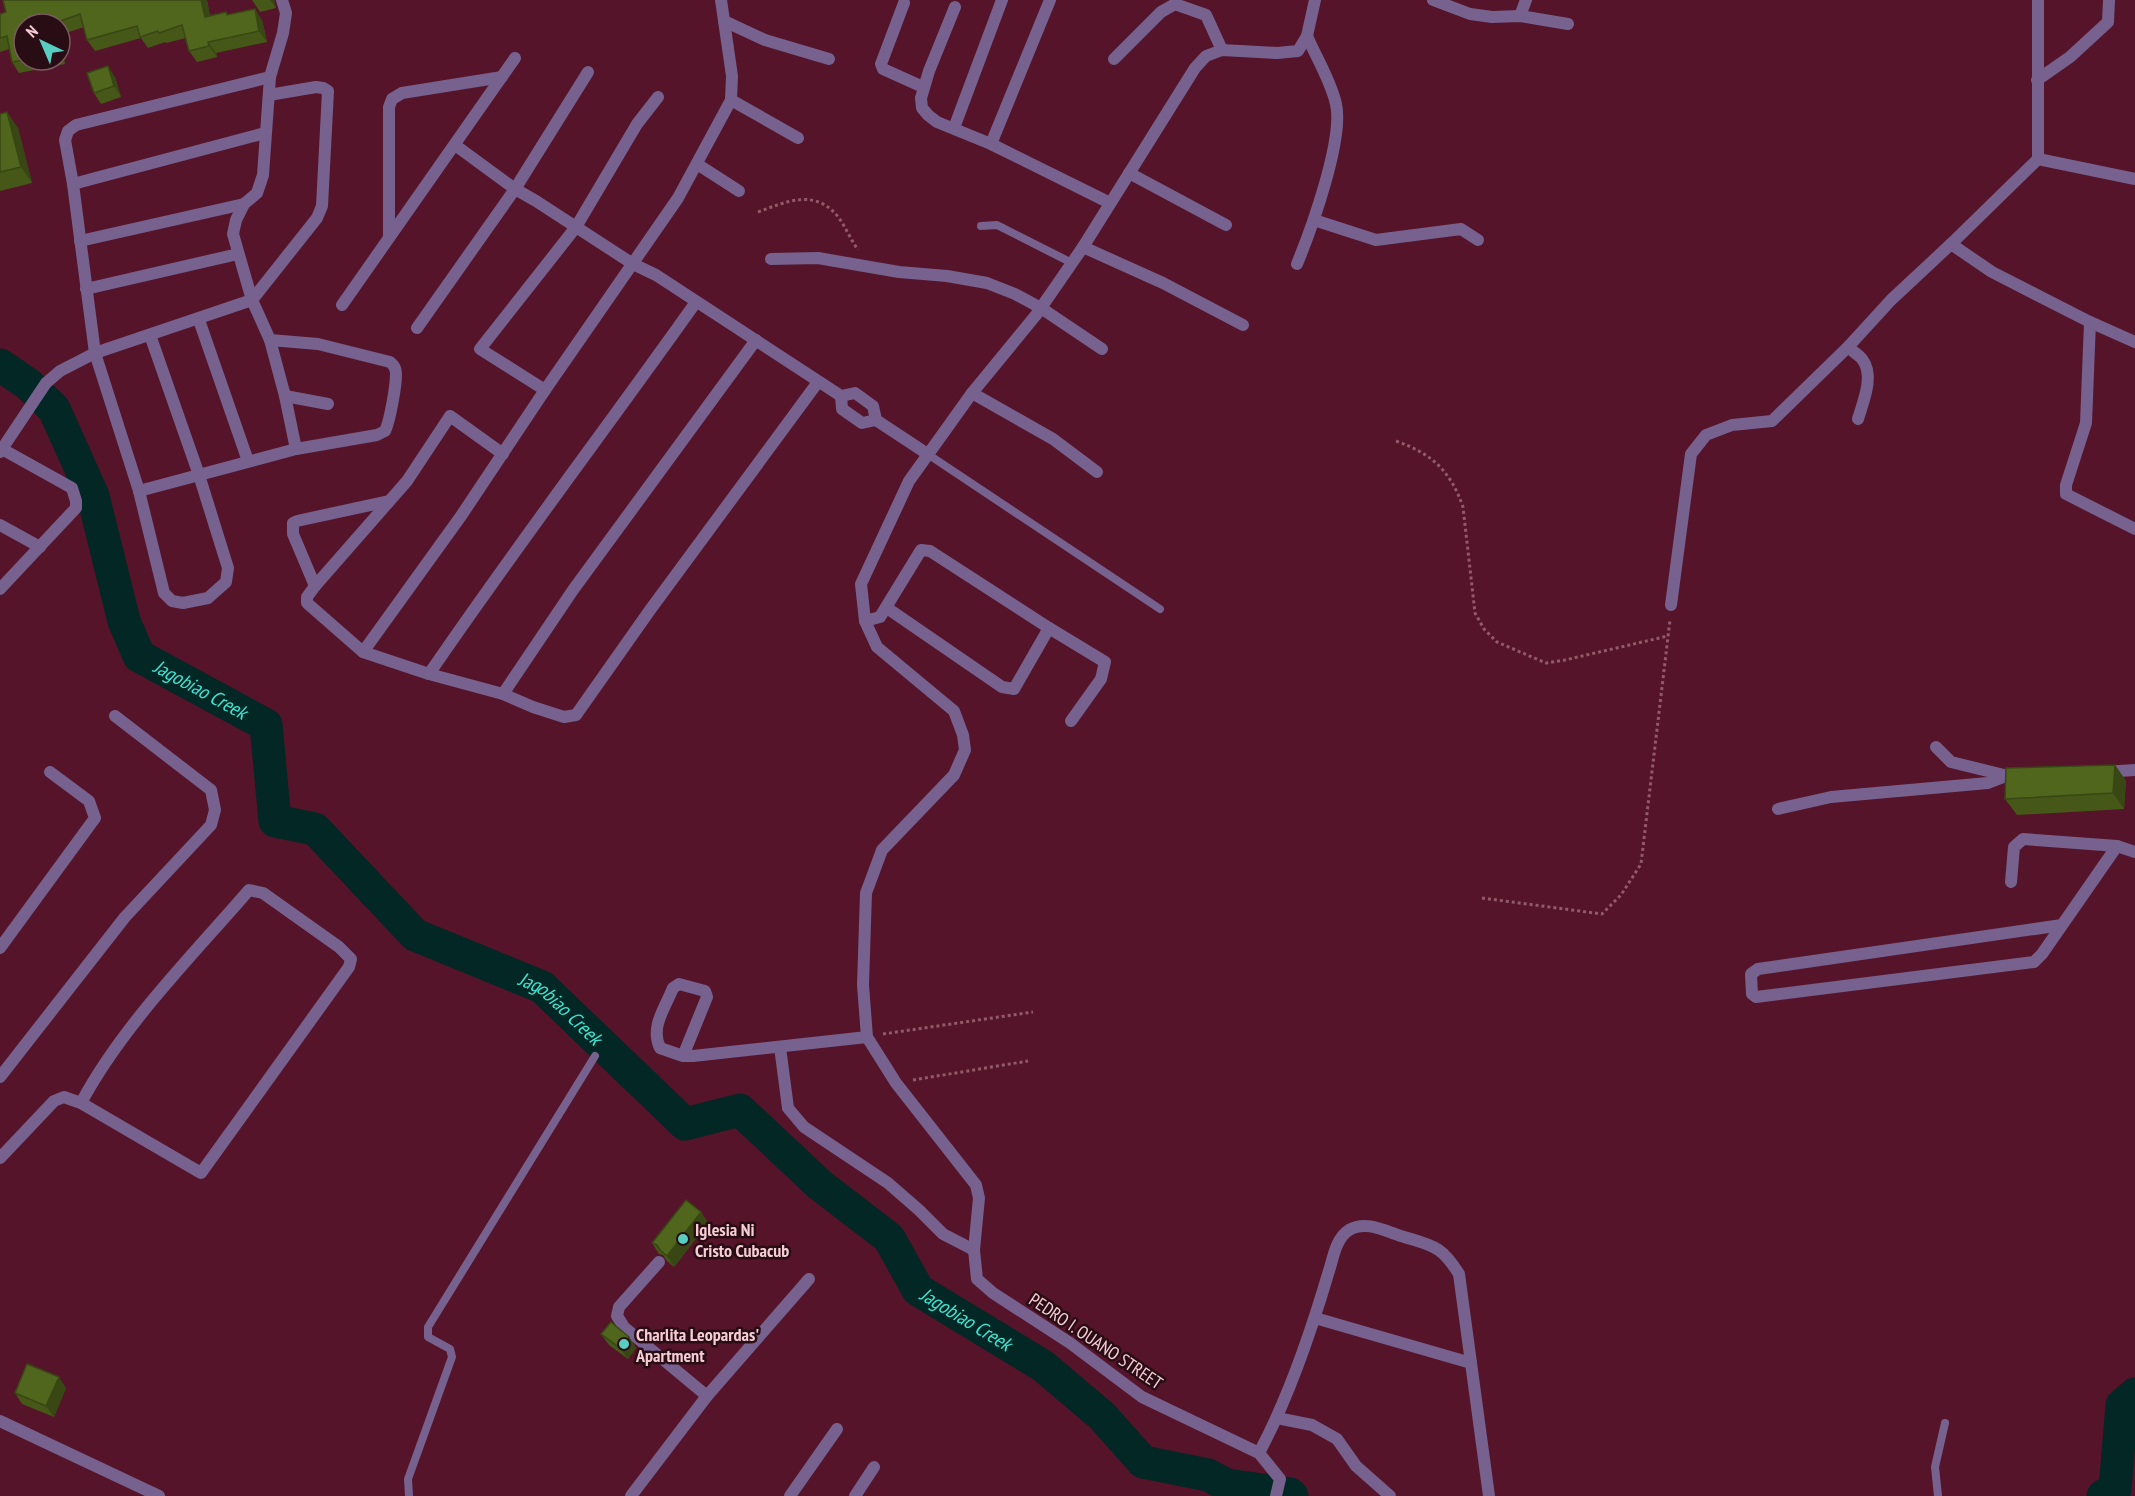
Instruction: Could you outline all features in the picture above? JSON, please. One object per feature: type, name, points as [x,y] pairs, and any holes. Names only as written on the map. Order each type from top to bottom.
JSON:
[{"type":"street","points":[[282,0],[286,13],[283,33],[270,76],[263,175],[257,193],[244,204],[236,220],[233,234],[252,300],[270,340],[296,449]]},
{"type":"street","points":[[363,652],[461,516],[678,198],[697,164],[731,100],[732,76],[721,0]]},
{"type":"street","points":[[954,128],[1002,0]]},
{"type":"street","points":[[991,144],[1050,0]]},
{"type":"street","points":[[896,1083],[867,1037],[863,985],[866,893],[882,850],[954,775],[965,750],[963,735],[954,711],[877,647],[866,621],[861,584],[909,481],[972,393],[1041,308],[1083,247],[1195,69],[1206,56],[1222,50],[1277,53],[1298,51],[1307,36],[1315,0]]},
{"type":"street","points":[[1432,0],[1470,14],[1492,17],[1520,16],[1568,24]]},
{"type":"street","points":[[1520,16],[1526,0]]},
{"type":"street","points":[[1671,605],[1691,454],[1706,435],[1732,425],[1772,421],[1848,347],[1891,300],[2038,159],[2037,0]]},
{"type":"street","points":[[2037,80],[2070,57],[2108,22],[2109,0]]},
{"type":"street","points":[[904,3],[881,64],[884,69],[923,87]]},
{"type":"street","points":[[1114,59],[1161,12],[1175,4],[1206,15],[1222,50]]},
{"type":"street","points":[[955,7],[923,87],[922,108],[937,122],[991,144],[1110,203]]},
{"type":"street","points":[[724,21],[765,40],[829,59]]},
{"type":"street","points":[[1297,264],[1314,220],[1333,147],[1337,112],[1332,92],[1307,36]]},
{"type":"street","points":[[342,304],[514,58]]},
{"type":"street","points":[[417,328],[515,189],[588,72]]},
{"type":"street","points":[[150,335],[199,475],[228,568],[226,582],[208,598],[183,603],[172,601],[164,593],[139,491],[95,353],[65,140],[68,131],[76,125],[270,76]]},
{"type":"street","points":[[389,236],[389,107],[392,99],[402,93],[502,77]]},
{"type":"street","points":[[0,589],[76,507],[74,493],[67,484],[1,451],[46,383],[60,371],[95,353],[199,320],[252,300],[316,218],[322,206],[328,91],[316,87],[268,95]]},
{"type":"street","points":[[545,390],[480,349],[576,227],[636,124],[658,98]]},
{"type":"street","points":[[731,100],[798,138]]},
{"type":"street","points":[[73,184],[265,134]]},
{"type":"street","points":[[455,145],[515,189],[633,264],[656,275],[818,382],[841,396],[855,393],[873,406],[876,420],[929,455]]},
{"type":"street","points":[[2038,159],[2135,179]]},
{"type":"street","points":[[697,164],[740,191]]},
{"type":"street","points":[[1129,173],[1226,225]]},
{"type":"street","points":[[80,241],[244,204]]},
{"type":"street","points":[[1314,220],[1376,240],[1461,229],[1478,240]]},
{"type":"street","points":[[1951,244],[1992,272],[2090,322],[2135,342]]},
{"type":"street","points":[[1083,247],[1163,283],[1244,325]]},
{"type":"street","points":[[86,289],[238,254]]},
{"type":"street","points":[[771,259],[818,258],[873,268],[948,276],[987,283],[1041,308],[1102,349]]},
{"type":"street","points":[[429,674],[696,302]]},
{"type":"street","points":[[199,320],[248,461]]},
{"type":"street","points":[[2090,322],[2086,423],[2066,485],[2066,494],[2135,529]]},
{"type":"street","points":[[139,491],[296,449],[377,435],[385,431],[397,373],[393,364],[318,344],[270,340]]},
{"type":"street","points":[[503,694],[573,590],[756,340]]},
{"type":"street","points":[[1848,347],[1863,360],[1868,371],[1867,386],[1858,419]]},
{"type":"street","points":[[503,454],[450,416],[407,481],[315,586],[307,597],[307,603],[363,652],[429,674],[503,694],[564,717],[576,715],[650,610],[818,382]]},
{"type":"street","points":[[972,393],[1053,439],[1097,472]]},
{"type":"street","points":[[285,396],[328,404]]},
{"type":"street","points":[[841,396],[842,409],[861,423],[876,420]]},
{"type":"street","points":[[315,586],[293,534],[293,524],[297,521],[389,501]]},
{"type":"street","points":[[0,525],[40,547]]},
{"type":"street","points":[[866,621],[880,617],[921,550],[930,551],[1048,628],[1105,662],[1101,679],[1071,721]]},
{"type":"street","points":[[887,608],[1002,687],[1014,688],[1048,628]]},
{"type":"street","points":[[0,1077],[125,916],[211,825],[214,810],[211,790],[115,716]]},
{"type":"street","points":[[1778,809],[1831,797],[1988,783],[2012,776],[1951,762],[1936,747]]},
{"type":"street","points":[[2088,772],[2135,770]]},
{"type":"street","points":[[0,948],[95,818],[89,801],[50,772]]},
{"type":"street","points":[[2011,882],[2014,847],[2023,839],[2117,846],[2135,852]]},
{"type":"street","points":[[2062,925],[1758,969],[1751,974],[1752,994],[1756,997],[2034,962],[2042,954],[2117,846]]},
{"type":"street","points":[[0,1158],[54,1101],[64,1097],[81,1103],[201,1173],[343,976],[351,959],[339,947],[263,893],[249,890],[131,1028],[95,1078],[81,1103]]},
{"type":"street","points":[[682,1056],[707,997],[705,991],[679,984],[673,988],[655,1030],[660,1048],[682,1056],[867,1037]]},
{"type":"street","points":[[780,1047],[788,1108],[804,1126],[888,1183],[943,1234],[974,1250]]},
{"type":"street","name":"PEDRO I. OUANO STREET","points":[[896,1083],[976,1185],[979,1198],[974,1250],[977,1279],[993,1293],[1070,1343],[1142,1398],[1259,1453],[1280,1479],[1276,1496]]},
{"type":"street","points":[[1259,1453],[1277,1418],[1315,1318],[1339,1241],[1349,1230],[1367,1225],[1436,1247],[1448,1256],[1460,1274],[1488,1496]]},
{"type":"street","points":[[659,1262],[619,1307],[616,1316],[624,1327],[706,1396]]},
{"type":"street","points":[[631,1496],[706,1396],[809,1279]]},
{"type":"street","points":[[1315,1318],[1471,1363]]},
{"type":"street","points":[[1277,1418],[1312,1425],[1337,1439],[1356,1466],[1390,1496]]},
{"type":"street","points":[[0,1421],[159,1496]]},
{"type":"street","points":[[790,1496],[837,1429]]},
{"type":"street","points":[[855,1496],[874,1467]]},
{"type":"lane","points":[[981,226],[997,225],[1072,263]]},
{"type":"lane","points":[[929,455],[1160,609]]},
{"type":"lane","points":[[409,1496],[408,1479],[452,1357],[450,1350],[428,1338],[428,1327],[596,1056]]},
{"type":"lane","points":[[1938,1496],[1935,1467],[1945,1423]]},
{"type":"path","points":[[758,212],[799,199],[811,199],[826,206],[839,218],[856,247],[873,268]]},
{"type":"path","points":[[1396,441],[1433,459],[1457,491],[1463,507],[1475,613],[1484,629],[1497,642],[1546,663],[1668,636]]},
{"type":"path","points":[[1482,898],[1602,914],[1621,895],[1641,864],[1671,605]]},
{"type":"path","points":[[867,1037],[1033,1012]]},
{"type":"path","points":[[896,1083],[1028,1061]]},
{"type":"building","points":[[3,0],[201,0],[205,17],[255,9],[259,31],[208,42],[209,46],[189,51],[182,25],[140,37],[137,26],[87,40],[80,14],[72,17],[72,12],[12,12],[12,62],[7,36],[0,38],[0,14],[6,12]]},
{"type":"building","points":[[108,66],[114,86],[94,93],[87,73]]},
{"type":"building","points":[[7,112],[21,167],[0,172],[0,114]]},
{"type":"building","points":[[2115,765],[2113,793],[2005,799],[2006,768]]},
{"type":"building","points":[[686,1200],[701,1212],[667,1256],[652,1243]]},
{"type":"building","points":[[611,1322],[629,1337],[620,1348],[601,1334]]},
{"type":"building","points":[[27,1364],[59,1377],[46,1406],[15,1393]]},
{"type":"waterway","name":"Jagobiao Creek","points":[[0,365],[28,384],[54,409],[93,496],[124,621],[139,656],[266,725],[275,821],[315,829],[415,935],[542,987],[685,1124],[740,1110],[820,1185],[889,1238],[918,1290],[1043,1366],[1102,1416],[1143,1462],[1208,1475],[1227,1485],[1292,1496]]},
{"type":"waterway","name":"Jagobiao Creek","points":[[2103,1496],[2115,1489],[2122,1405],[2135,1394]]},
{"type":"place","name":"Iglesia Ni Cristo Cubacub","points":[[683,1239]]},
{"type":"place","name":"Charlita Leopardas' Apartment","points":[[624,1344]]}]
